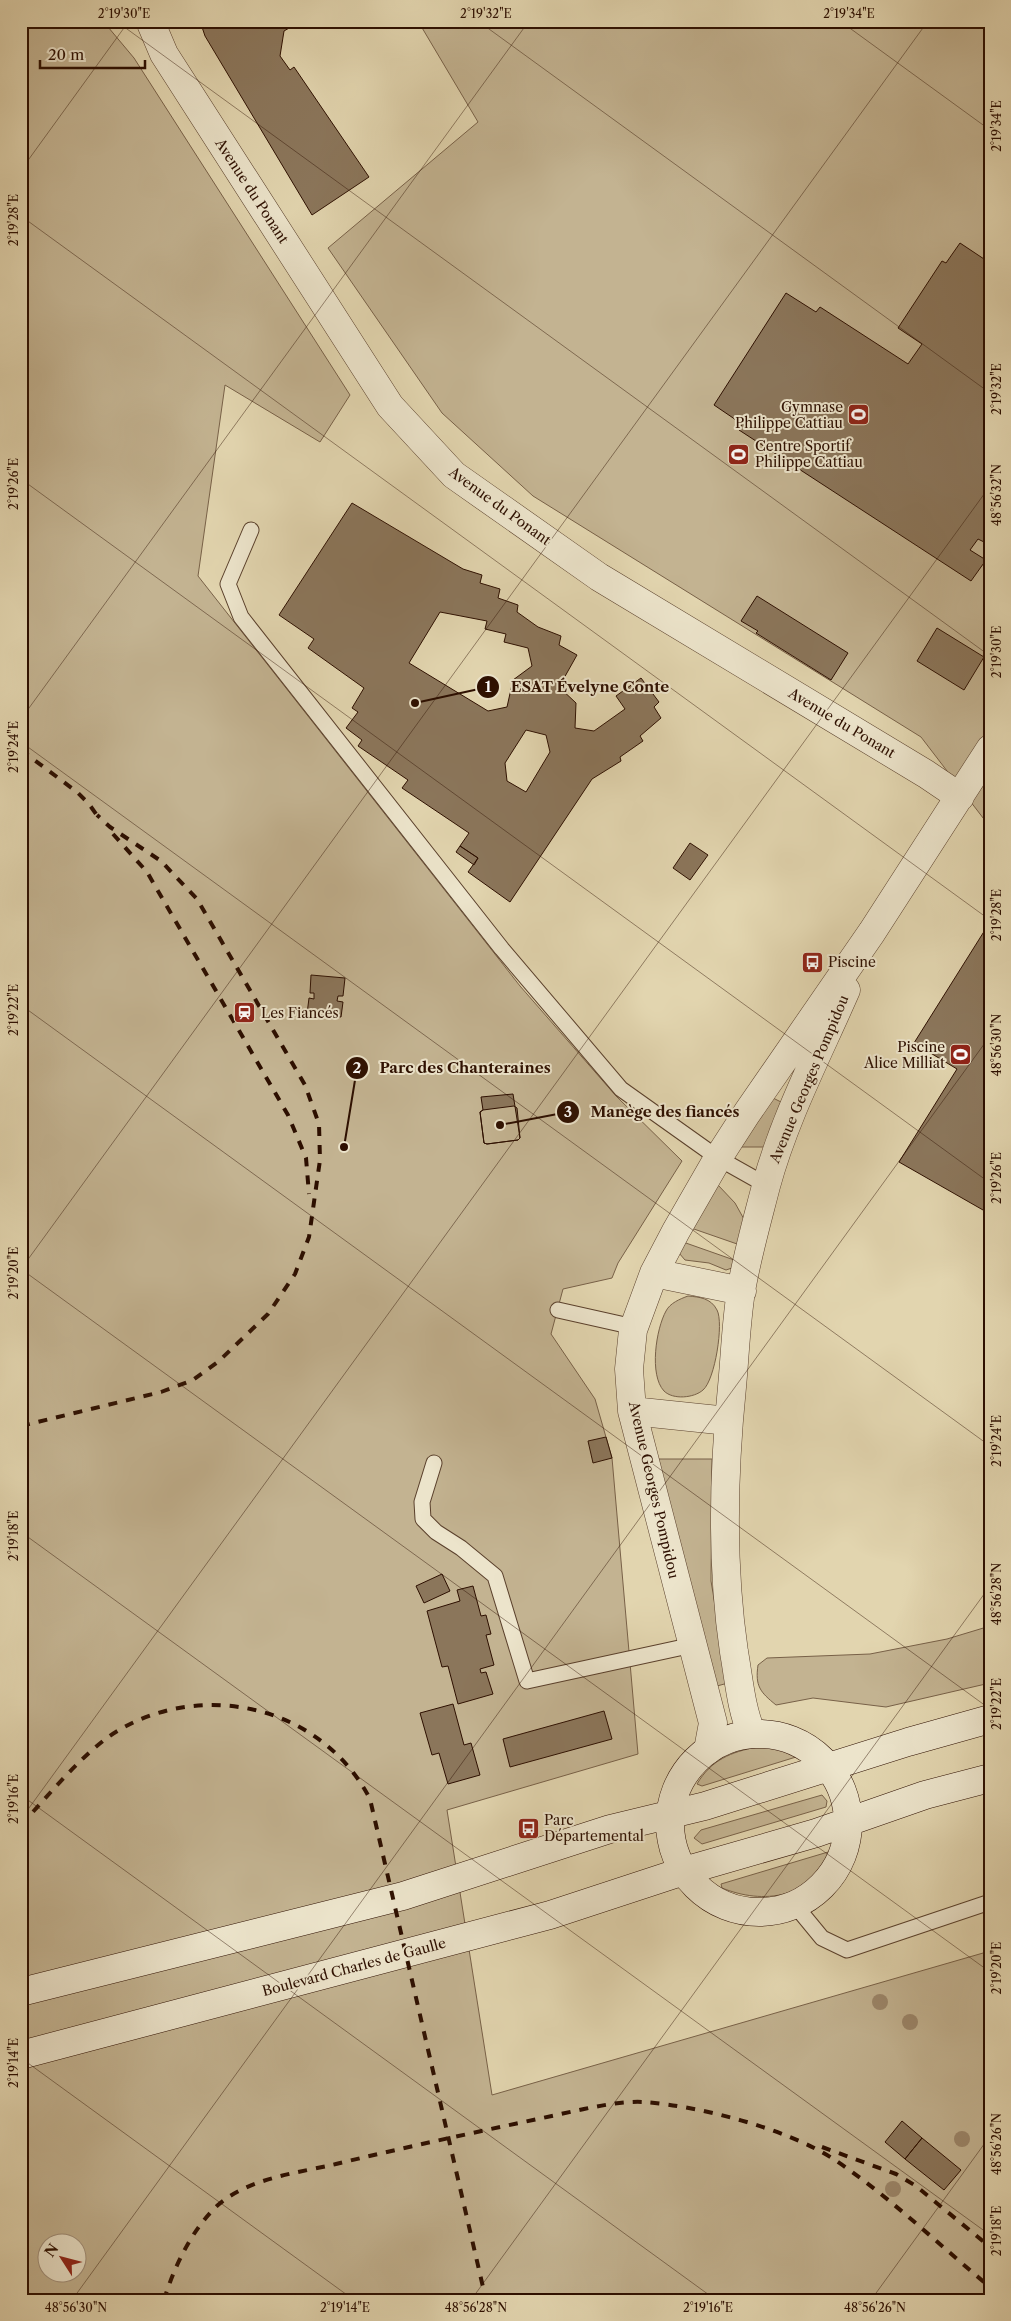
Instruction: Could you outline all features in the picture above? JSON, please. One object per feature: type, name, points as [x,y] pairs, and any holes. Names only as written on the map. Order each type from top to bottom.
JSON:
[{"type":"street","name":"Avenue du Ponant","points":[[150,21],[164,54],[390,406],[454,475],[599,577],[918,769],[960,797]]},
{"type":"street","name":"Avenue Georges Pompidou","points":[[708,1750],[713,1723],[632,1411],[629,1369],[634,1327],[654,1274],[676,1231],[718,1158],[872,932],[990,749]]},
{"type":"street","name":"Avenue Georges Pompidou","points":[[752,1734],[744,1717],[731,1628],[725,1564],[724,1498],[728,1421],[742,1291],[766,1185],[783,1135],[872,932]]},
{"type":"street","points":[[654,1274],[742,1291]]},
{"type":"street","points":[[632,1411],[728,1421]]},
{"type":"street","points":[[21,1992],[403,1896],[610,1829],[704,1806],[990,1719]]},
{"type":"street","points":[[752,1734],[771,1735],[788,1739],[804,1746],[828,1768],[842,1793],[848,1821],[843,1850],[829,1877],[813,1893],[794,1904],[777,1910],[759,1912],[724,1905],[694,1885],[675,1853],[670,1834],[670,1814],[677,1789],[690,1766],[708,1750],[729,1740],[752,1734]]},
{"type":"street","name":"Boulevard Charles de Gaulle","points":[[21,2055],[550,1916],[684,1871],[816,1833],[925,1795],[990,1778]]},
{"type":"lane","points":[[251,530],[228,584],[241,617],[502,949],[621,1089],[718,1158],[766,1185]]},
{"type":"lane","points":[[558,1310],[634,1327]]},
{"type":"lane","points":[[434,1463],[422,1502],[424,1519],[436,1532],[461,1548],[495,1576],[527,1680],[693,1645]]},
{"type":"lane","points":[[794,1904],[822,1938],[847,1950],[990,1902]]},
{"type":"shaded area","points":[[21,21],[103,21],[134,58],[350,395],[320,442],[225,385],[198,576],[520,986],[616,1096],[682,1161],[618,1263],[612,1278],[563,1289],[551,1334],[595,1399],[612,1458],[638,1754],[447,1810],[492,2095],[990,1951],[990,2300],[21,2300]]},
{"type":"shaded area","name":"Centre Sportif Philippe Cattiau","points":[[418,21],[990,21],[990,827],[921,737],[533,496],[442,413],[328,248],[478,122]]},
{"type":"shaded area","points":[[773,1098],[781,1102],[766,1147],[741,1147]]},
{"type":"shaded area","points":[[718,1185],[735,1203],[745,1221],[740,1245],[691,1228]]},
{"type":"shaded area","points":[[683,1242],[737,1261],[732,1268],[726,1270],[709,1263],[685,1260],[679,1253]]},
{"type":"shaded area","points":[[688,1296],[704,1299],[717,1310],[719,1338],[715,1364],[703,1390],[694,1395],[678,1397],[668,1394],[659,1384],[655,1363],[657,1340],[662,1319],[668,1308]]},
{"type":"shaded area","points":[[651,1459],[712,1459],[711,1581],[728,1683],[717,1686]]},
{"type":"shaded area","points":[[990,1626],[990,1683],[886,1707],[813,1698],[776,1705],[762,1692],[758,1683],[758,1665],[767,1658],[870,1654],[947,1639]]},
{"type":"shaded area","points":[[757,1747],[780,1748],[797,1753],[796,1757],[702,1786],[697,1784],[709,1769],[722,1758]]},
{"type":"shaded area","points":[[822,1795],[827,1801],[826,1807],[702,1844],[694,1838],[701,1830]]},
{"type":"shaded area","points":[[828,1852],[830,1854],[821,1869],[811,1880],[798,1889],[784,1894],[754,1896],[722,1888],[721,1884]]},
{"type":"building","points":[[204,21],[308,21],[298,28],[296,24],[284,31],[280,56],[290,70],[294,67],[369,177],[312,215],[205,36],[202,27]]},
{"type":"building","name":"Gymnase Philippe Cattiau","points":[[960,243],[990,263],[990,534],[984,542],[978,539],[970,550],[986,560],[971,581],[739,430],[742,424],[714,405],[786,293],[816,312],[820,307],[908,364],[922,344],[898,328],[942,261],[946,263]]},
{"type":"building","points":[[352,503],[463,569],[482,575],[480,583],[500,589],[498,598],[518,605],[517,612],[538,627],[561,636],[559,645],[577,655],[559,687],[576,703],[575,728],[594,731],[625,709],[616,696],[641,678],[659,702],[654,707],[661,718],[640,736],[643,741],[620,757],[621,761],[592,779],[510,902],[468,872],[478,858],[460,846],[469,833],[402,788],[408,780],[358,746],[362,740],[346,728],[358,712],[352,708],[364,688],[308,648],[314,639],[279,615]],"holes":[[[440,612],[487,621],[485,629],[506,634],[504,642],[528,648],[532,666],[513,680],[507,707],[488,711],[409,663]],[[526,730],[546,735],[550,752],[526,792],[507,781],[505,763]]]},
{"type":"building","points":[[757,596],[848,653],[831,680],[756,633],[758,631],[741,621]]},
{"type":"building","points":[[937,628],[984,657],[964,690],[917,661]]},
{"type":"building","points":[[690,843],[708,855],[690,880],[673,868]]},
{"type":"building","points":[[460,846],[478,858],[474,865],[456,852]]},
{"type":"building","name":"Piscine Alice Milliat","points":[[990,922],[990,1214],[899,1162],[957,1069],[914,1043]]},
{"type":"building","points":[[311,975],[345,978],[343,996],[338,996],[337,1001],[343,1002],[341,1017],[307,1014],[309,998],[314,999],[314,993],[310,993]]},
{"type":"building","points":[[513,1094],[520,1138],[518,1140],[484,1143],[480,1112],[483,1110],[481,1097]]},
{"type":"building","points":[[514,1106],[517,1108],[520,1138],[518,1140],[484,1143],[480,1112]]},
{"type":"building","points":[[606,1437],[612,1458],[593,1463],[588,1441]]},
{"type":"building","points":[[442,1574],[450,1591],[424,1603],[416,1586]]},
{"type":"building","points":[[473,1586],[481,1616],[486,1615],[491,1634],[486,1635],[494,1665],[480,1669],[481,1673],[486,1672],[493,1694],[458,1704],[448,1666],[442,1667],[427,1611],[460,1601],[457,1590]]},
{"type":"building","points":[[453,1704],[464,1745],[471,1743],[480,1775],[448,1784],[439,1753],[432,1755],[420,1713]]},
{"type":"building","points":[[604,1711],[612,1739],[510,1767],[503,1739]]},
{"type":"building","points":[[902,2121],[922,2138],[905,2159],[885,2142]]},
{"type":"building","points":[[922,2138],[961,2170],[944,2190],[905,2159]]},
{"type":"railway","points":[[21,750],[77,792],[89,804],[101,821]]},
{"type":"railway","points":[[21,1426],[161,1392],[193,1380],[219,1361],[268,1314],[295,1274],[309,1237],[320,1160],[319,1124],[305,1085],[197,899],[161,861],[110,827],[97,815]]},
{"type":"railway","points":[[113,834],[147,872],[288,1115],[306,1158],[309,1194]]},
{"type":"railway","points":[[21,1825],[68,1774],[106,1738],[153,1715],[189,1706],[225,1705],[260,1711],[293,1724],[323,1743],[349,1768],[370,1799],[486,2300]]},
{"type":"railway","points":[[164,2300],[185,2249],[200,2225],[218,2205],[244,2188],[290,2174],[429,2143],[592,2108],[636,2102],[666,2104],[717,2114],[769,2129],[816,2149],[855,2174],[990,2287]]},
{"type":"railway","points":[[822,2147],[896,2174],[916,2186],[990,2247]]},
{"type":"place","name":"Gymnase Philippe Cattiau","points":[[859,415]]},
{"type":"place","name":"Centre Sportif Philippe Cattiau","points":[[739,454]]},
{"type":"place","name":"ESAT Évelyne Conte","points":[[415,703]]},
{"type":"place","name":"Piscine","points":[[812,962]]},
{"type":"place","name":"Les Fiancés","points":[[245,1013]]},
{"type":"place","name":"Piscine Alice Milliat","points":[[961,1055]]},
{"type":"place","name":"Manège des fiancés","points":[[500,1125]]},
{"type":"place","name":"Parc des Chanteraines","points":[[344,1147]]},
{"type":"place","name":"Parc Départemental","points":[[528,1828]]}]
